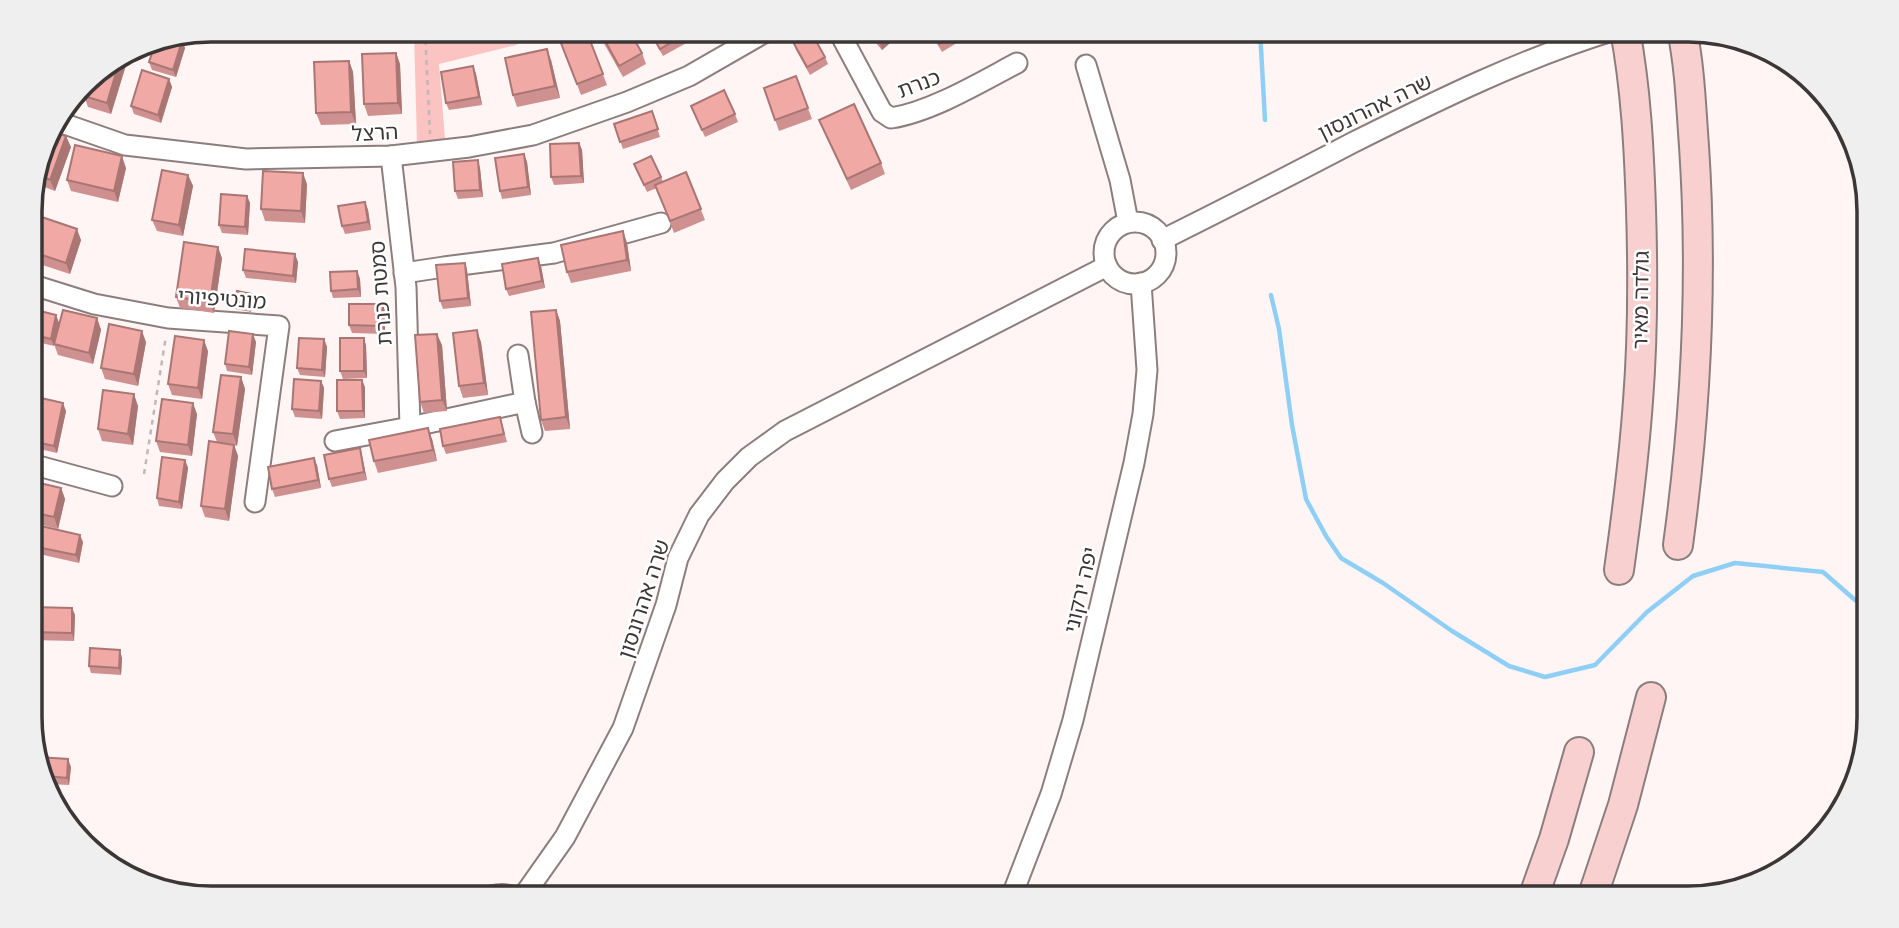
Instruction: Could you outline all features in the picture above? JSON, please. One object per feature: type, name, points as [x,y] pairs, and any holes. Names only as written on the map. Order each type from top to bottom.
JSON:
[{"type":"main road","name":"גולדה מאיר","points":[[1619,569],[1633,469],[1642,328],[1640,177],[1633,72],[1627,42]]},
{"type":"main road","points":[[1678,545],[1688,475],[1697,330],[1696,174],[1684,42]]},
{"type":"main road","points":[[1596,886],[1623,805],[1651,697]]},
{"type":"main road","points":[[1537,886],[1579,752]]},
{"type":"street","name":"הרצל","points":[[66,124],[125,145],[246,159],[391,156],[469,147],[533,135],[627,102],[689,76],[748,42]]},
{"type":"street","name":"כנרת","points":[[844,42],[882,112],[891,118],[951,97],[1017,63]]},
{"type":"street","name":"שרה אהרונסון","points":[[1162,240],[1486,78],[1577,42]]},
{"type":"street","points":[[1086,65],[1120,180],[1128,222]]},
{"type":"street","name":"סמטת כנרת","points":[[391,156],[404,273],[410,427]]},
{"type":"street","points":[[1128,222],[1141,222],[1152,227],[1162,240],[1165,259],[1160,271],[1152,279],[1141,283],[1128,283],[1117,278],[1107,266],[1104,246],[1109,235],[1118,226],[1128,222]]},
{"type":"street","points":[[404,273],[554,253],[661,223]]},
{"type":"street","name":"שרה אהרונסון","points":[[531,886],[565,838],[623,728],[666,605],[678,558],[699,515],[725,481],[749,457],[785,431],[1107,266]]},
{"type":"street","name":"יפה ירקוני","points":[[1016,886],[1051,794],[1073,720],[1134,463],[1143,414],[1147,370],[1141,283]]},
{"type":"street","name":"מונטיפיורי","points":[[42,288],[94,304],[169,317],[279,326],[255,502]]},
{"type":"street","points":[[518,355],[532,433]]},
{"type":"street","points":[[335,440],[525,402]]},
{"type":"street","points":[[42,467],[111,486]]},
{"type":"path","points":[[426,42],[431,151]]},
{"type":"path","points":[[144,474],[169,317]]},
{"type":"shaded area","points":[[414,42],[522,42],[439,64],[445,139],[417,143]]},
{"type":"building","points":[[561,42],[591,42],[603,74],[577,84]]},
{"type":"building","points":[[606,42],[636,42],[642,53],[619,66]]},
{"type":"building","points":[[656,42],[672,42],[660,49]]},
{"type":"building","points":[[793,42],[817,42],[825,57],[807,67]]},
{"type":"building","points":[[181,44],[173,70],[149,62],[152,53]]},
{"type":"building","points":[[547,49],[555,86],[513,95],[505,58]]},
{"type":"building","points":[[396,53],[398,103],[364,104],[362,54]]},
{"type":"building","points":[[349,61],[351,112],[316,113],[314,62]]},
{"type":"building","points":[[473,66],[479,97],[446,103],[441,72]]},
{"type":"building","points":[[117,70],[107,103],[87,97]]},
{"type":"building","points":[[142,70],[169,79],[158,115],[131,106]]},
{"type":"building","points":[[796,76],[808,108],[775,120],[764,88]]},
{"type":"building","points":[[724,90],[735,114],[702,130],[691,106]]},
{"type":"building","points":[[854,104],[881,163],[847,179],[819,120]]},
{"type":"building","points":[[652,111],[658,129],[620,142],[614,124]]},
{"type":"building","points":[[61,134],[66,136],[50,180],[46,178],[48,167]]},
{"type":"building","points":[[579,143],[581,176],[551,177],[550,144]]},
{"type":"building","points":[[75,145],[122,156],[114,191],[67,180]]},
{"type":"building","points":[[524,154],[528,187],[500,191],[495,158]]},
{"type":"building","points":[[651,156],[661,177],[644,185],[634,164]]},
{"type":"building","points":[[478,160],[480,190],[455,191],[453,162]]},
{"type":"building","points":[[162,170],[188,175],[179,225],[152,220]]},
{"type":"building","points":[[263,171],[303,173],[301,211],[261,209]]},
{"type":"building","points":[[686,172],[701,209],[670,221],[655,185]]},
{"type":"building","points":[[221,194],[247,196],[245,227],[219,225]]},
{"type":"building","points":[[365,202],[368,222],[342,226],[338,206]]},
{"type":"building","points":[[42,217],[77,229],[66,263],[42,255]]},
{"type":"building","points":[[623,231],[627,260],[567,272],[561,245]]},
{"type":"building","points":[[184,242],[218,247],[210,302],[176,297]]},
{"type":"building","points":[[245,249],[295,254],[293,276],[243,270]]},
{"type":"building","points":[[538,258],[542,281],[506,289],[502,264]]},
{"type":"building","points":[[465,263],[468,298],[440,301],[436,265]]},
{"type":"building","points":[[357,271],[358,289],[331,291],[330,272]]},
{"type":"building","points":[[237,291],[252,294],[250,308],[234,306]]},
{"type":"building","points":[[349,304],[383,304],[382,326],[349,325]]},
{"type":"building","points":[[63,310],[97,318],[89,353],[54,344]]},
{"type":"building","points":[[556,310],[566,417],[541,420],[531,312]]},
{"type":"building","points":[[42,312],[56,315],[51,339],[42,337]]},
{"type":"building","points":[[109,324],[142,331],[134,374],[101,368]]},
{"type":"building","points":[[477,330],[484,383],[459,386],[453,333]]},
{"type":"building","points":[[229,331],[253,334],[249,367],[225,364]]},
{"type":"building","points":[[437,334],[442,400],[420,402],[415,335]]},
{"type":"building","points":[[175,336],[204,340],[198,388],[168,384]]},
{"type":"building","points":[[299,338],[324,339],[322,370],[297,368]]},
{"type":"building","points":[[340,338],[364,338],[364,371],[340,371]]},
{"type":"building","points":[[221,375],[241,377],[233,434],[213,432]]},
{"type":"building","points":[[294,379],[321,381],[319,411],[292,409]]},
{"type":"building","points":[[337,380],[362,380],[363,411],[337,411]]},
{"type":"building","points":[[103,390],[134,394],[128,434],[98,429]]},
{"type":"building","points":[[42,398],[63,403],[54,446],[42,443]]},
{"type":"building","points":[[162,399],[193,403],[188,445],[156,441]]},
{"type":"building","points":[[500,417],[504,434],[443,446],[440,429]]},
{"type":"building","points":[[428,428],[433,450],[374,461],[369,440]]},
{"type":"building","points":[[209,441],[234,445],[225,509],[201,506]]},
{"type":"building","points":[[360,448],[364,472],[329,479],[324,455]]},
{"type":"building","points":[[162,457],[185,460],[179,502],[157,498]]},
{"type":"building","points":[[314,458],[318,480],[272,489],[268,467]]},
{"type":"building","points":[[42,484],[61,488],[54,517],[42,514]]},
{"type":"building","points":[[42,526],[80,535],[76,555],[42,548]]},
{"type":"building","points":[[42,607],[72,608],[72,633],[42,632]]},
{"type":"building","points":[[90,648],[120,650],[119,668],[89,666]]},
{"type":"building","points":[[47,758],[68,759],[67,778],[53,777]]},
{"type":"waterway","points":[[1261,42],[1265,120]]},
{"type":"waterway","points":[[1271,295],[1279,329],[1292,425],[1306,499],[1326,536],[1341,558],[1509,666],[1545,677],[1595,665],[1647,612],[1693,576],[1735,563],[1823,572],[1857,601]]}]
